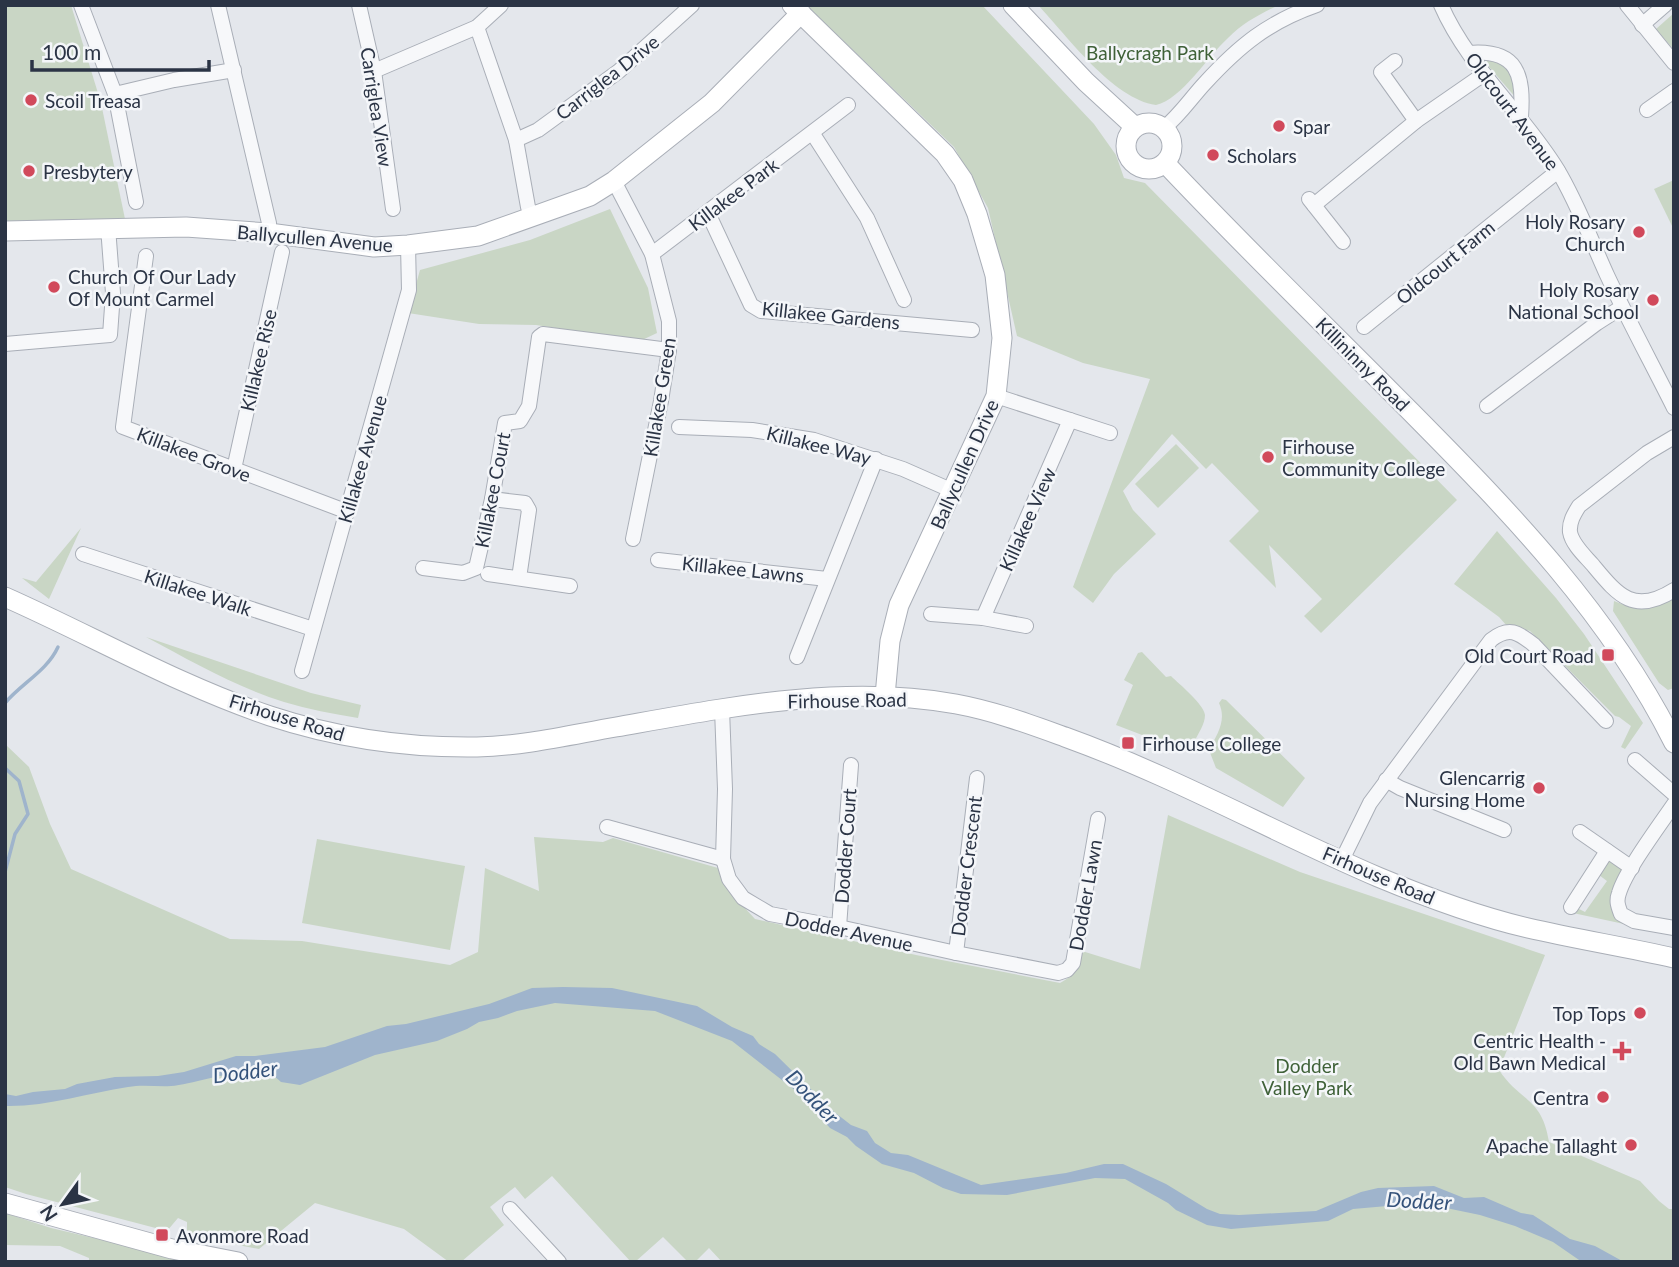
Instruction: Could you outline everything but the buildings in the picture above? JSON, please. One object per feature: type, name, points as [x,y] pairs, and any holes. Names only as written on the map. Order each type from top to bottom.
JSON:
[{"type":"main road","points":[[1013,5],[1086,82],[1135,127]]},
{"type":"main road","name":"Ballycullen Avenue","points":[[5,231],[186,227],[269,233],[374,247],[478,236],[590,196],[614,181],[712,103],[797,9]]},
{"type":"main road","name":"Ballycullen Drive","points":[[797,9],[945,154],[963,180],[985,239],[996,286],[1002,338],[996,396],[899,605],[890,641],[885,696]]},
{"type":"main road","points":[[1150,122],[1164,128],[1169,134],[1172,149],[1165,163],[1159,167],[1145,169],[1133,162],[1126,148],[1129,133],[1135,127],[1150,122]]},
{"type":"main road","name":"Killininny Road","points":[[1165,163],[1520,524],[1608,632],[1667,711],[1674,743]]},
{"type":"main road","name":"Firhouse Road","points":[[5,597],[201,689],[272,716],[393,745],[479,747],[525,743],[803,698],[919,698],[1000,713],[1101,750],[1440,902],[1527,928],[1674,958]]},
{"type":"main road","points":[[5,1203],[202,1259],[238,1262]]},
{"type":"street","points":[[81,5],[115,94],[136,202]]},
{"type":"street","points":[[218,5],[269,223],[269,233]]},
{"type":"street","name":"Carriglea View","points":[[359,5],[374,71],[393,209]]},
{"type":"street","points":[[374,71],[477,27],[500,5]]},
{"type":"street","name":"Carriglea Drive","points":[[516,140],[538,130],[619,71],[692,5]]},
{"type":"street","points":[[1164,128],[1204,84],[1254,36],[1317,5]]},
{"type":"street","name":"Oldcourt Avenue","points":[[1441,5],[1450,26],[1469,53],[1521,117],[1558,171],[1622,307],[1674,408]]},
{"type":"street","points":[[1627,5],[1674,63]]},
{"type":"street","points":[[1642,25],[1665,5]]},
{"type":"street","points":[[477,27],[516,140],[528,207],[533,218]]},
{"type":"street","points":[[1469,53],[1488,51],[1503,55],[1513,67],[1522,83],[1521,117]]},
{"type":"street","points":[[1395,61],[1381,72],[1416,121]]},
{"type":"street","points":[[115,94],[234,70]]},
{"type":"street","points":[[1343,242],[1311,201],[1416,121],[1484,74]]},
{"type":"street","points":[[1647,110],[1674,91]]},
{"type":"street","name":"Killakee Park","points":[[652,254],[848,105]]},
{"type":"street","points":[[813,134],[867,218],[904,300]]},
{"type":"street","name":"Oldcourt Farm","points":[[1364,327],[1558,171]]},
{"type":"street","name":"Killakee Green","points":[[614,181],[652,254],[670,321],[669,350],[661,401],[632,539]]},
{"type":"street","name":"Killakee Gardens","points":[[708,213],[751,305],[761,311],[972,330]]},
{"type":"street","points":[[5,344],[110,335],[113,293],[108,227]]},
{"type":"street","name":"Killakee Avenue","points":[[302,671],[409,290],[408,245]]},
{"type":"street","name":"Killakee Rise","points":[[234,469],[282,252]]},
{"type":"street","name":"Killakee Grove","points":[[146,256],[123,427],[348,512]]},
{"type":"street","points":[[1487,406],[1622,307]]},
{"type":"street","name":"Killakee Court","points":[[423,568],[463,573],[476,568],[492,499],[505,423],[520,421],[529,406],[538,337],[543,334],[669,350]]},
{"type":"street","points":[[996,396],[1110,433]]},
{"type":"street","name":"Killakee View","points":[[983,618],[1070,421]]},
{"type":"street","name":"Killakee Way","points":[[679,427],[771,431],[814,440],[903,468],[953,491]]},
{"type":"street","points":[[1674,437],[1647,453],[1579,506],[1572,517],[1570,532],[1576,544],[1611,588],[1623,597],[1638,602],[1652,601],[1674,590]]},
{"type":"street","name":"Killakee Lawns","points":[[797,657],[876,459]]},
{"type":"street","points":[[492,499],[525,503],[529,510],[519,579]]},
{"type":"street","name":"Killakee Walk","points":[[83,554],[313,629]]},
{"type":"street","name":"Killakee Lawns","points":[[658,560],[827,579]]},
{"type":"street","points":[[488,574],[570,586]]},
{"type":"street","points":[[931,614],[983,618],[1026,626]]},
{"type":"street","points":[[1342,860],[1370,803],[1386,780],[1491,640],[1507,631],[1522,635],[1534,645],[1606,721]]},
{"type":"street","name":"Dodder Avenue","points":[[722,709],[725,789],[723,859],[729,879],[743,898],[770,914],[1058,973],[1067,970]]},
{"type":"street","points":[[1635,760],[1674,794]]},
{"type":"street","name":"Dodder Court","points":[[839,926],[851,765]]},
{"type":"street","name":"Dodder Crescent","points":[[956,953],[977,778]]},
{"type":"street","points":[[1386,780],[1503,831]]},
{"type":"street","points":[[1674,804],[1619,890],[1617,902],[1621,914],[1634,921],[1674,928]]},
{"type":"street","name":"Dodder Lawn","points":[[1067,970],[1075,954],[1098,819]]},
{"type":"street","points":[[607,827],[723,859]]},
{"type":"street","points":[[1580,832],[1632,868]]},
{"type":"street","points":[[1571,907],[1607,851]]},
{"type":"street","points":[[510,1209],[559,1262]]},
{"type":"green space","points":[[5,5],[71,5],[101,103],[125,219],[5,221]]},
{"type":"green space","points":[[806,5],[982,5],[1094,124],[1116,155],[1124,178],[1145,183],[1457,500],[1321,633],[1304,616],[1322,599],[1269,545],[1276,588],[1229,541],[1259,511],[1212,463],[1206,469],[1172,434],[1123,491],[1133,510],[1156,534],[1114,574],[1093,603],[1073,587],[1150,379],[1083,363],[1017,336],[988,208],[954,147]]},
{"type":"green space","name":"Ballycragh Park","points":[[1038,5],[1279,5],[1240,28],[1220,46],[1185,86],[1166,101],[1156,105],[1140,100],[1107,79]]},
{"type":"green space","points":[[1674,13],[1674,50],[1656,29]]},
{"type":"green space","points":[[1483,60],[1495,60],[1512,72],[1517,99]]},
{"type":"green space","points":[[1674,180],[1674,230],[1654,189]]},
{"type":"green space","points":[[610,209],[648,288],[657,333],[640,341],[536,325],[479,324],[408,313],[420,270],[530,240]]},
{"type":"green space","points":[[1176,444],[1199,468],[1158,508],[1135,484]]},
{"type":"green space","points":[[81,528],[49,599],[22,578],[36,582]]},
{"type":"green space","points":[[1497,531],[1584,634],[1643,723],[1625,749],[1621,747],[1631,726],[1615,716],[1530,631],[1507,626],[1454,584]]},
{"type":"green space","points":[[1674,598],[1674,688],[1668,690],[1659,683],[1613,611],[1614,601],[1644,607],[1659,605]]},
{"type":"green space","points":[[146,637],[311,693],[361,705],[358,718],[302,707],[266,696],[214,673]]},
{"type":"green space","points":[[1142,652],[1166,677],[1171,676],[1185,689],[1204,710],[1204,722],[1194,742],[1176,748],[1116,725],[1133,685],[1124,680],[1138,653]]},
{"type":"green space","points":[[1222,699],[1305,778],[1283,807],[1216,768],[1209,750],[1221,722],[1219,703]]},
{"type":"green space","name":"Dodder Valley Park","points":[[5,744],[29,767],[50,824],[71,869],[230,939],[302,941],[450,965],[478,952],[485,868],[539,891],[534,837],[603,842],[613,838],[718,868],[730,892],[755,919],[916,955],[1060,983],[1076,970],[1082,951],[1140,969],[1168,815],[1300,872],[1545,955],[1499,1070],[1536,1108],[1546,1127],[1549,1142],[1640,1181],[1659,1201],[1669,1209],[1674,1209],[1674,1262],[722,1262],[709,1248],[695,1262],[688,1262],[663,1237],[635,1262],[631,1262],[552,1176],[525,1199],[515,1187],[490,1207],[504,1225],[461,1262],[449,1262],[404,1229],[315,1203],[259,1249],[191,1236],[187,1233],[187,1222],[178,1218],[167,1231],[26,1194],[5,1187]]},
{"type":"green space","points":[[317,839],[465,866],[450,950],[302,923]]},
{"type":"green space","points":[[1609,861],[1623,870],[1610,905],[1624,924],[1573,913],[1577,908],[1585,912],[1607,881],[1599,875]]},
{"type":"green space","points":[[5,1213],[51,1228],[175,1257],[186,1262],[89,1262],[89,1258],[60,1246],[5,1245]]},
{"type":"water","name":"Dodder","points":[[532,988],[612,988],[697,1006],[753,1036],[833,1111],[851,1125],[867,1131],[875,1143],[891,1153],[908,1155],[981,1185],[1066,1173],[1104,1164],[1123,1164],[1166,1184],[1207,1209],[1220,1214],[1239,1215],[1316,1211],[1361,1192],[1378,1188],[1434,1186],[1464,1198],[1484,1197],[1521,1213],[1533,1215],[1570,1239],[1595,1246],[1624,1262],[1582,1262],[1553,1242],[1515,1226],[1480,1215],[1422,1203],[1353,1209],[1328,1221],[1231,1229],[1207,1225],[1125,1179],[1095,1178],[1007,1195],[961,1194],[914,1173],[882,1164],[847,1137],[830,1128],[796,1091],[732,1041],[655,1011],[555,1003],[479,1022],[437,1041],[375,1055],[300,1085],[281,1082],[271,1075],[259,1072],[244,1072],[171,1086],[134,1086],[51,1102],[5,1106],[5,1094],[16,1096],[65,1089],[115,1077],[158,1076],[184,1072],[236,1056],[325,1047],[387,1026],[489,1004]]},
{"type":"waterway","points":[[5,703],[41,670],[58,647]]},
{"type":"waterway","points":[[5,768],[19,781],[28,814],[15,834],[5,872]]},
{"type":"place","name":"Scoil Treasa","points":[[31,100]]},
{"type":"place","name":"Spar","points":[[1279,126]]},
{"type":"place","name":"Scholars","points":[[1213,155]]},
{"type":"place","name":"Presbytery","points":[[29,171]]},
{"type":"place","name":"Holy Rosary Church","points":[[1639,232]]},
{"type":"place","name":"Church Of Our Lady Of Mount Carmel","points":[[54,287]]},
{"type":"place","name":"Holy Rosary National School","points":[[1653,300]]},
{"type":"place","name":"Firhouse Community College","points":[[1268,457]]},
{"type":"place","name":"Old Court Road","points":[[1608,655]]},
{"type":"place","name":"Firhouse College","points":[[1128,743]]},
{"type":"place","name":"Glencarrig Nursing Home","points":[[1539,788]]},
{"type":"place","name":"Top Tops","points":[[1640,1013]]},
{"type":"place","name":"Centric Health - Old Bawn Medical","points":[[1622,1051]]},
{"type":"place","name":"Centra","points":[[1603,1097]]},
{"type":"place","name":"Apache Tallaght","points":[[1631,1145]]},
{"type":"place","name":"Avonmore Road","points":[[162,1235]]}]
